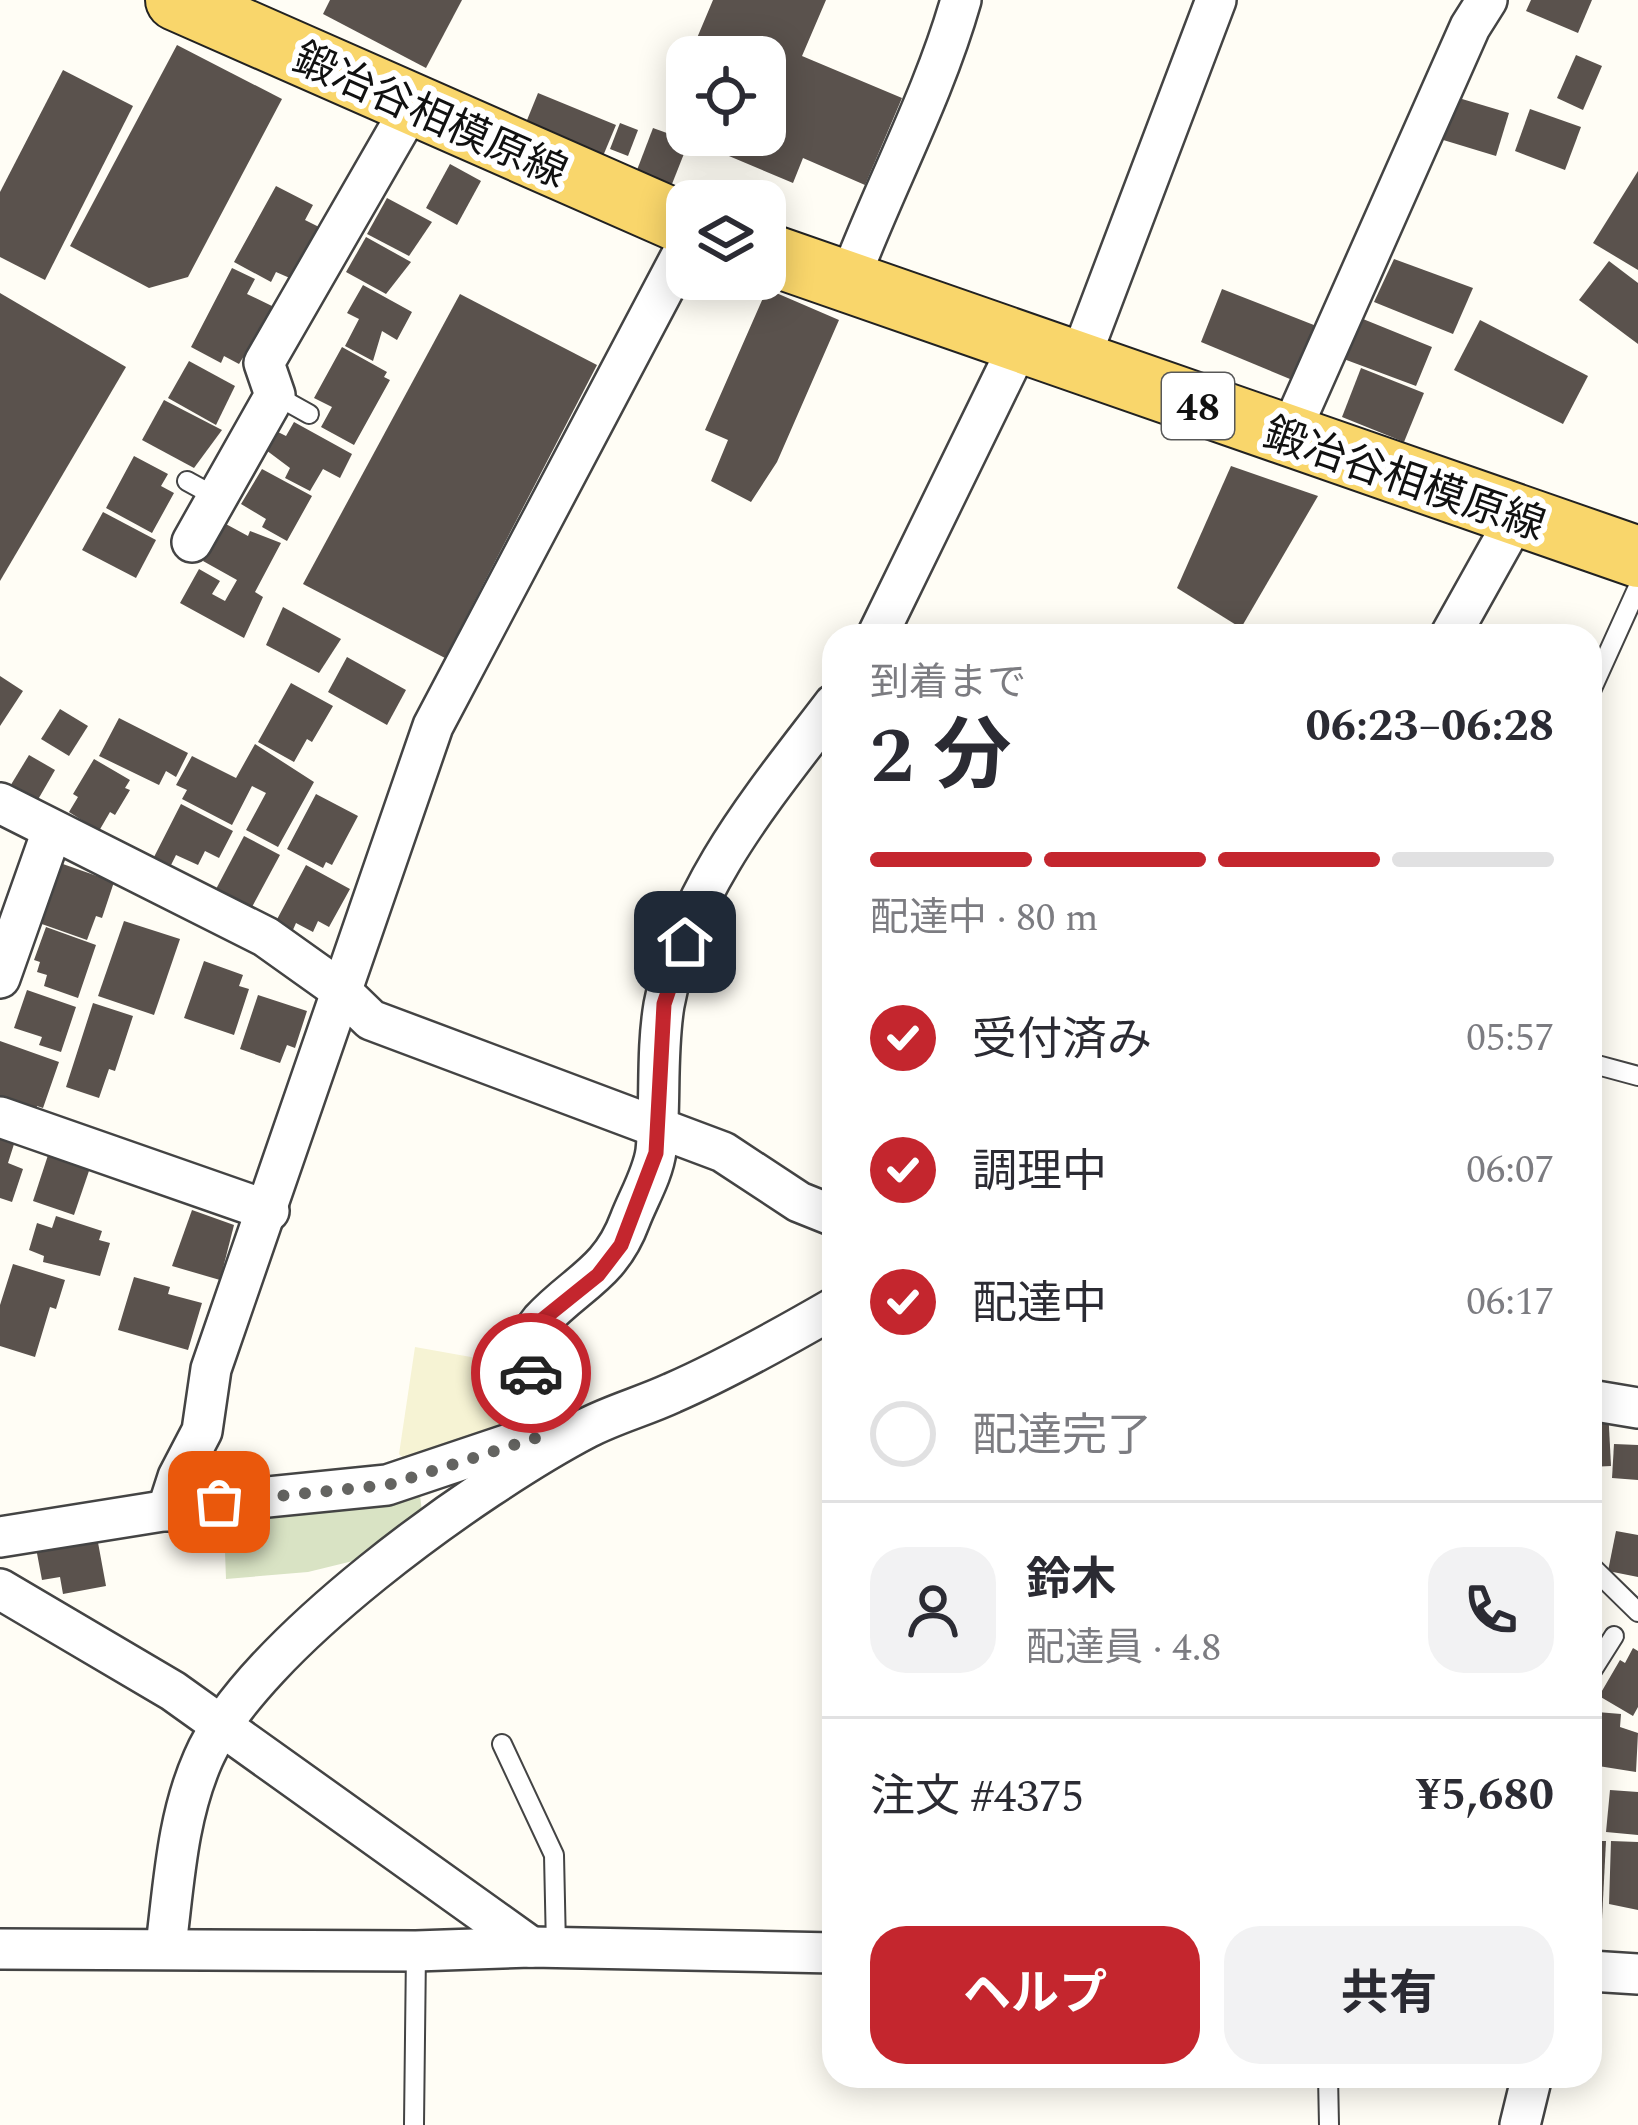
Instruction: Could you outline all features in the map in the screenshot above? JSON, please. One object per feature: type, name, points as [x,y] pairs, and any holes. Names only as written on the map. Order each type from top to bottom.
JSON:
[{"type":"main road","name":"鍛冶谷相模原線","points":[[176,0],[666,216]]},
{"type":"main road","name":"鍛冶谷相模原線","points":[[786,261],[1638,557]]},
{"type":"street","points":[[848,283],[879,200],[940,73],[962,0]]},
{"type":"street","points":[[1078,364],[1216,0]]},
{"type":"street","points":[[1288,437],[1413,152],[1487,0]]},
{"type":"street","points":[[192,542],[203,489],[292,405],[264,363],[412,106]]},
{"type":"street","points":[[167,1511],[202,1431],[211,1369],[433,726],[666,285]]},
{"type":"street","points":[[883,624],[1020,343]]},
{"type":"street","points":[[1457,624],[1516,518]]},
{"type":"street","points":[[542,1436],[532,1414],[530,1355],[537,1324],[598,1275],[621,1245],[656,1153],[664,1004],[695,911],[743,820],[822,719]]},
{"type":"street","points":[[0,803],[266,938],[339,989],[371,1020],[723,1152],[799,1202],[822,1211]]},
{"type":"street","points":[[0,978],[52,831]]},
{"type":"street","points":[[0,1117],[268,1211]]},
{"type":"street","points":[[166,1946],[184,1809],[205,1754],[256,1679],[350,1592],[452,1513],[588,1428],[675,1392],[822,1314]]},
{"type":"street","points":[[1602,1402],[1638,1408]]},
{"type":"street","points":[[0,1538],[167,1511],[388,1485],[542,1436],[588,1428]]},
{"type":"street","points":[[0,1589],[173,1691],[543,1947]]},
{"type":"street","points":[[0,1948],[416,1951],[543,1947],[822,1953]]},
{"type":"street","points":[[1602,1972],[1638,1974]]},
{"type":"street","points":[[1520,2125],[1529,2088]]},
{"type":"lane","points":[[1602,666],[1638,587]]},
{"type":"lane","points":[[1602,1066],[1638,1076]]},
{"type":"lane","points":[[1602,1577],[1638,1612]]},
{"type":"lane","points":[[1602,1655],[1614,1636]]},
{"type":"lane","points":[[502,1744],[554,1856],[543,1947]]},
{"type":"lane","points":[[414,2125],[416,1951]]},
{"type":"lane","points":[[1328,2088],[1329,2125]]},
{"type":"shaded area","points":[[415,1347],[516,1365],[515,1426],[409,1464],[399,1454]]},
{"type":"green space","points":[[420,1495],[422,1512],[357,1560],[308,1572],[226,1579],[225,1552],[252,1551],[252,1512]]},
{"type":"building","points":[[330,0],[462,0],[426,68],[323,14]]},
{"type":"building","points":[[713,0],[826,0],[802,56],[902,98],[865,185],[803,158],[793,183],[729,156],[786,156],[786,36],[698,36]]},
{"type":"building","points":[[1531,0],[1592,0],[1578,33],[1526,11]]},
{"type":"building","points":[[177,45],[282,99],[188,277],[149,288],[70,246]]},
{"type":"building","points":[[1576,55],[1602,66],[1583,110],[1557,98]]},
{"type":"building","points":[[63,70],[133,106],[45,280],[0,257],[0,192]]},
{"type":"building","points":[[538,93],[616,125],[603,156],[525,125]]},
{"type":"building","points":[[1452,96],[1509,113],[1496,156],[1440,139]]},
{"type":"building","points":[[1530,109],[1581,127],[1565,170],[1515,151]]},
{"type":"building","points":[[620,123],[638,130],[628,156],[610,149]]},
{"type":"building","points":[[653,128],[666,133],[666,156],[683,156],[674,180],[637,170]]},
{"type":"building","points":[[450,164],[481,181],[457,225],[426,208]]},
{"type":"building","points":[[1638,171],[1638,270],[1593,243]]},
{"type":"building","points":[[276,186],[313,205],[305,220],[323,229],[292,279],[276,272],[271,282],[234,262]]},
{"type":"building","points":[[387,198],[432,222],[409,256],[367,234]]},
{"type":"building","points":[[366,237],[411,262],[386,294],[346,272]]},
{"type":"building","points":[[1394,259],[1473,288],[1453,334],[1374,302]]},
{"type":"building","points":[[1609,261],[1638,283],[1638,344],[1579,300]]},
{"type":"building","points":[[232,268],[255,279],[247,294],[274,307],[239,364],[224,356],[221,363],[191,347]]},
{"type":"building","points":[[363,285],[412,312],[397,340],[382,331],[373,361],[345,346],[359,319],[347,313]]},
{"type":"building","points":[[1222,289],[1324,329],[1302,384],[1201,342]]},
{"type":"building","points":[[0,293],[126,367],[0,581]]},
{"type":"building","points":[[460,294],[597,365],[445,658],[303,584]]},
{"type":"building","points":[[786,297],[839,320],[777,462],[751,502],[711,481],[728,440],[705,430],[762,300]]},
{"type":"building","points":[[1363,319],[1432,347],[1416,386],[1341,358],[1356,323],[1361,325]]},
{"type":"building","points":[[1480,320],[1588,376],[1563,424],[1454,370]]},
{"type":"building","points":[[342,347],[387,372],[384,377],[390,380],[354,445],[321,427],[332,407],[314,398]]},
{"type":"building","points":[[189,361],[235,386],[216,425],[168,398]]},
{"type":"building","points":[[1361,368],[1424,393],[1404,442],[1342,417]]},
{"type":"building","points":[[164,400],[222,430],[194,468],[142,440]]},
{"type":"building","points":[[294,422],[352,454],[340,478],[323,469],[310,491],[285,478],[290,468],[266,450],[276,431],[286,436]]},
{"type":"building","points":[[134,456],[168,474],[161,486],[174,493],[152,533],[106,508]]},
{"type":"building","points":[[1231,466],[1318,496],[1243,624],[1235,624],[1177,588]]},
{"type":"building","points":[[262,469],[312,496],[287,541],[262,527],[266,519],[241,504]]},
{"type":"building","points":[[103,512],[156,540],[136,578],[82,550]]},
{"type":"building","points":[[224,523],[248,536],[250,531],[281,543],[255,592],[263,597],[244,638],[180,603],[199,569],[220,581],[212,594],[225,601],[237,580],[203,561]]},
{"type":"building","points":[[283,607],[341,639],[319,673],[266,645]]},
{"type":"building","points":[[347,657],[406,690],[387,725],[328,692]]},
{"type":"building","points":[[0,676],[23,691],[0,726]]},
{"type":"building","points":[[291,683],[333,706],[294,762],[258,742]]},
{"type":"building","points":[[60,709],[88,726],[69,756],[41,739]]},
{"type":"building","points":[[119,718],[188,753],[176,777],[166,771],[159,785],[99,756]]},
{"type":"building","points":[[255,744],[314,782],[278,847],[246,830],[266,793],[252,786],[232,825],[182,799],[187,790],[176,785],[192,756],[236,778]]},
{"type":"building","points":[[29,755],[55,770],[36,803],[9,788]]},
{"type":"building","points":[[94,759],[130,780],[125,788],[130,790],[115,815],[110,812],[99,831],[69,812],[78,797],[73,794]]},
{"type":"building","points":[[316,794],[358,816],[332,865],[326,862],[323,868],[287,849]]},
{"type":"building","points":[[181,804],[233,831],[219,858],[205,851],[198,865],[176,855],[171,865],[154,857]]},
{"type":"building","points":[[244,836],[280,855],[252,907],[215,891]]},
{"type":"building","points":[[60,863],[114,882],[102,918],[96,916],[87,940],[39,923]]},
{"type":"building","points":[[306,865],[350,889],[329,927],[318,921],[313,932],[296,923],[292,932],[275,923]]},
{"type":"building","points":[[124,921],[180,939],[154,1015],[98,996]]},
{"type":"building","points":[[46,927],[96,945],[78,998],[44,986],[47,975],[37,972],[40,962],[34,960]]},
{"type":"building","points":[[204,961],[243,975],[239,986],[249,989],[234,1035],[184,1018]]},
{"type":"building","points":[[27,990],[76,1007],[61,1052],[39,1045],[42,1037],[14,1028]]},
{"type":"building","points":[[258,995],[307,1011],[295,1048],[287,1045],[280,1063],[240,1049]]},
{"type":"building","points":[[93,1003],[133,1016],[115,1071],[109,1069],[99,1098],[66,1087]]},
{"type":"building","points":[[0,1041],[59,1062],[43,1108],[37,1106],[36,1111],[0,1098]]},
{"type":"building","points":[[0,1136],[15,1141],[8,1163],[23,1169],[12,1202],[0,1198]]},
{"type":"building","points":[[51,1146],[91,1165],[74,1215],[33,1201]]},
{"type":"building","points":[[192,1210],[234,1225],[220,1280],[172,1266]]},
{"type":"building","points":[[56,1216],[102,1231],[99,1240],[110,1243],[100,1276],[43,1262],[44,1256],[29,1250],[37,1223],[52,1228]]},
{"type":"building","points":[[13,1264],[65,1280],[56,1309],[50,1307],[35,1357],[0,1346],[0,1305]]},
{"type":"building","points":[[134,1277],[170,1287],[168,1294],[202,1303],[188,1350],[118,1330]]},
{"type":"building","points":[[1602,1408],[1608,1408],[1611,1466],[1602,1466]]},
{"type":"building","points":[[1614,1444],[1638,1445],[1638,1480],[1612,1478]]},
{"type":"building","points":[[1616,1531],[1638,1535],[1638,1577],[1608,1571]]},
{"type":"building","points":[[97,1537],[106,1586],[63,1594],[60,1577],[42,1580],[36,1548]]},
{"type":"building","points":[[1633,1648],[1638,1651],[1638,1707],[1633,1716],[1602,1698],[1620,1660],[1625,1663]]},
{"type":"building","points":[[1602,1712],[1621,1714],[1620,1727],[1638,1733],[1636,1772],[1602,1767]]},
{"type":"building","points":[[1610,1790],[1638,1792],[1638,1835],[1606,1832]]},
{"type":"building","points":[[1602,1841],[1606,1841],[1602,1919]]},
{"type":"building","points":[[1611,1841],[1638,1842],[1638,1910],[1609,1904]]},
{"type":"way so far","points":[[219,1502],[388,1485],[542,1436],[532,1414],[531,1373]]},
{"type":"route","points":[[531,1373],[537,1324],[598,1275],[621,1245],[656,1153],[664,1004],[685,942]]}]
